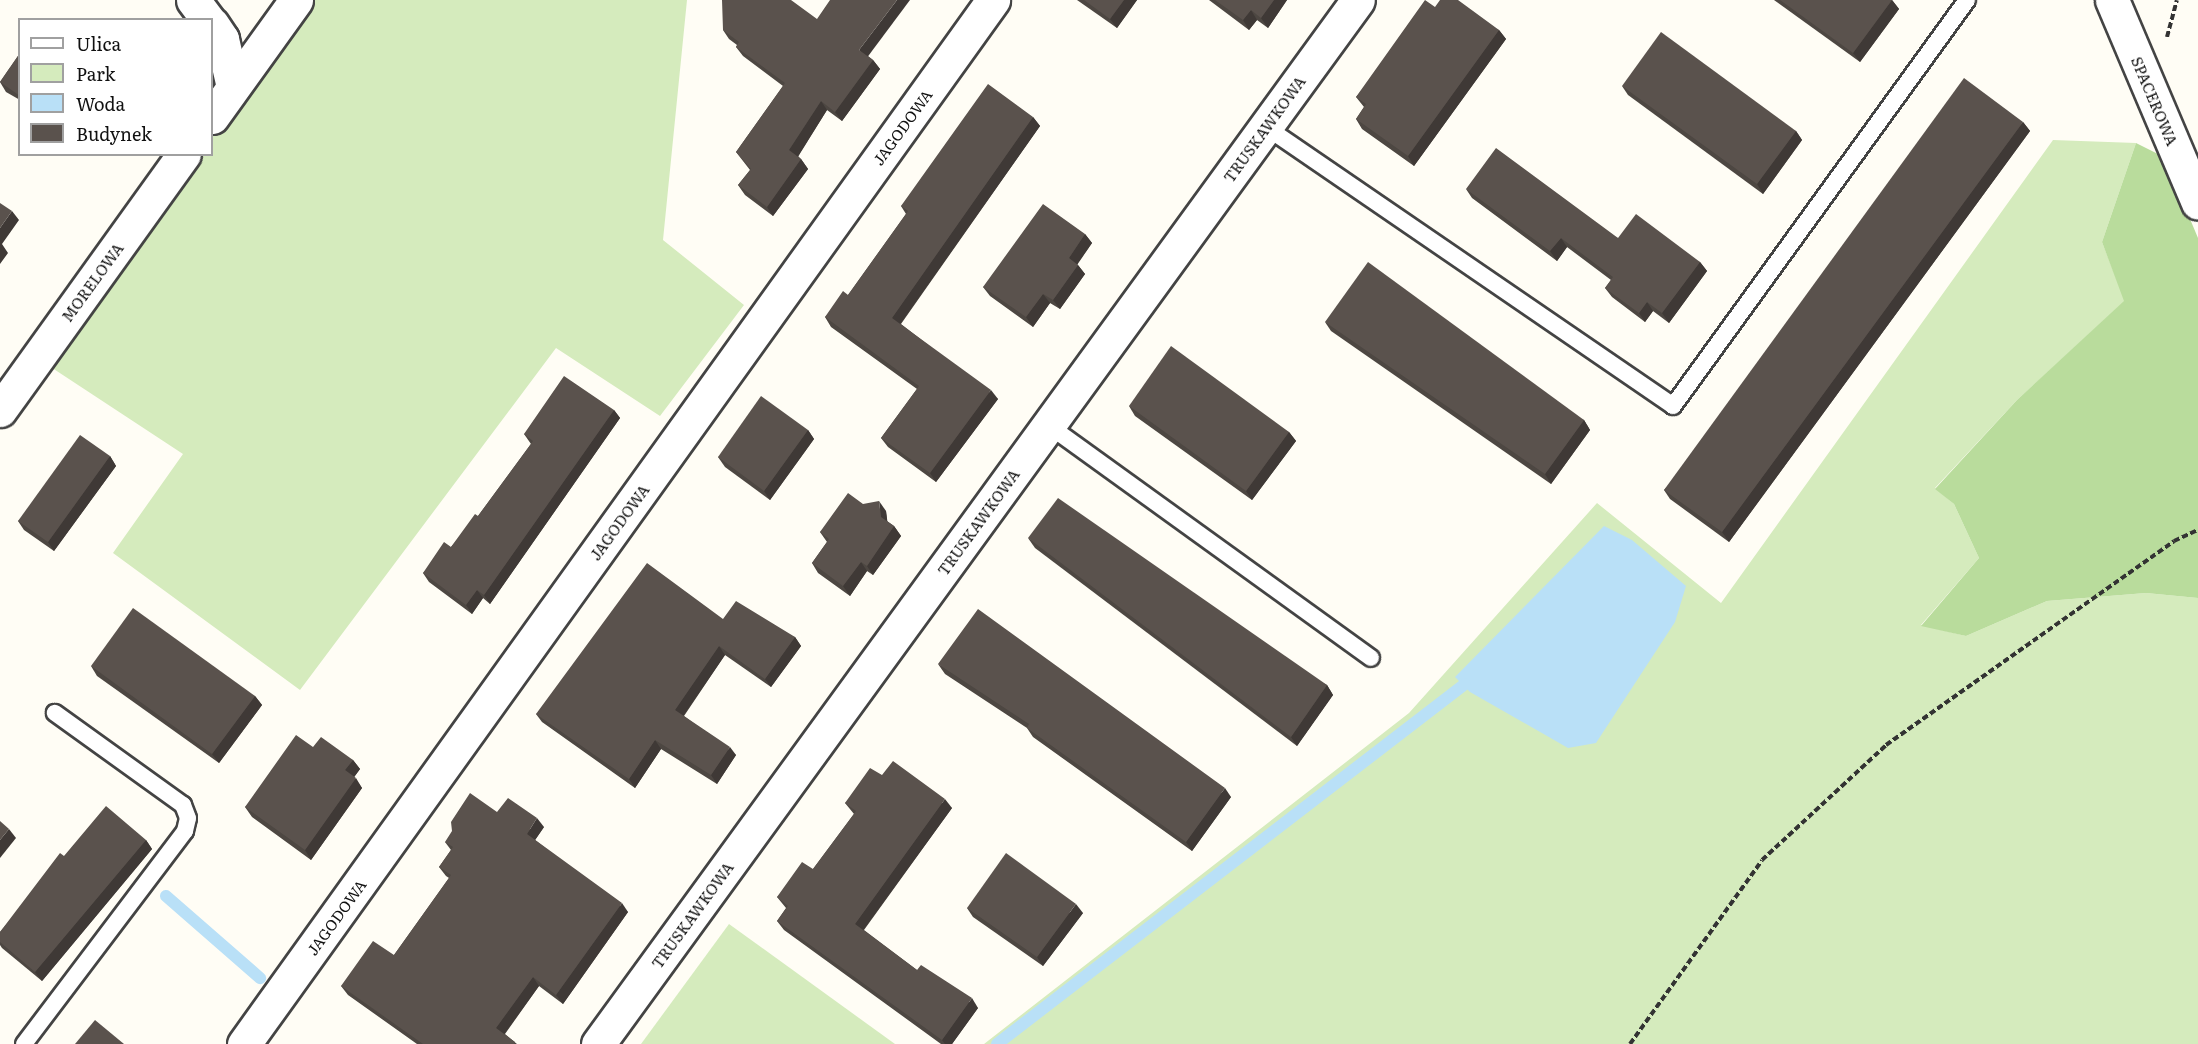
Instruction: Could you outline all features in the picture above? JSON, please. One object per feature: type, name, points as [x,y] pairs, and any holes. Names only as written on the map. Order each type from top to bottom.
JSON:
[{"type":"street","points":[[193,0],[206,18]]},
{"type":"street","points":[[213,116],[296,0]]},
{"type":"street","name":"JAGODOWA","points":[[244,1044],[993,0]]},
{"type":"street","name":"TRUSKAWKOWA","points":[[598,1044],[1358,0]]},
{"type":"street","name":"SPACEROWA","points":[[2112,0],[2198,203]]},
{"type":"street","points":[[213,26],[222,39],[233,87]]},
{"type":"street","name":"MORELOWA","points":[[0,410],[183,156]]},
{"type":"lane","points":[[1266,127],[1673,406],[1967,0]]},
{"type":"lane","points":[[1048,425],[1371,658]]},
{"type":"lane","points":[[24,1044],[185,831],[188,818],[183,805],[55,713]]},
{"type":"path","points":[[1630,1044],[1762,860],[1886,745],[2164,547],[2198,530]]},
{"type":"green space","points":[[284,0],[687,0],[663,240],[744,305],[660,416],[556,348],[300,690],[113,553],[183,454],[37,358],[176,156],[213,156],[213,104]]},
{"type":"green space","points":[[2053,140],[2136,143],[2102,242],[2125,301],[2017,400],[1935,488],[1954,504],[1979,558],[1921,625],[1966,636],[2047,601],[2146,593],[2198,598],[2198,1044],[984,1044],[1409,713],[1597,503],[1721,603]]},
{"type":"green space","points":[[2136,143],[2164,157],[2198,238],[2198,598],[2146,593],[2047,601],[1966,636],[1921,626],[1979,558],[1954,504],[1935,489],[2017,400],[2124,301],[2102,242]]},
{"type":"green space","points":[[729,924],[895,1044],[641,1044]]},
{"type":"water","points":[[1604,526],[1632,540],[1686,586],[1675,622],[1596,743],[1568,748],[1470,692],[1455,677]]},
{"type":"building","points":[[722,0],[791,0],[817,19],[830,0],[897,0],[859,50],[873,60],[835,112],[821,101],[789,150],[801,159],[767,207],[738,185],[751,169],[736,152],[785,83],[736,47],[739,42],[723,30]]},
{"type":"building","points":[[1084,0],[1124,0],[1110,19]]},
{"type":"building","points":[[1215,0],[1274,0],[1261,18],[1251,10],[1243,20]]},
{"type":"building","points":[[1425,0],[1435,7],[1440,0],[1458,0],[1499,30],[1408,156],[1356,119],[1366,104],[1356,97]]},
{"type":"building","points":[[1780,0],[1892,0],[1853,53]]},
{"type":"building","points":[[1661,32],[1796,131],[1757,184],[1622,86]]},
{"type":"building","points":[[18,56],[18,95],[0,82]]},
{"type":"building","points":[[1964,78],[2023,122],[1722,532],[1664,490]]},
{"type":"building","points":[[988,84],[1033,117],[892,318],[991,390],[930,473],[881,438],[919,386],[825,317],[843,291],[848,295],[908,211],[901,206]]},
{"type":"building","points":[[1496,148],[1618,238],[1636,214],[1700,262],[1662,313],[1647,302],[1639,313],[1605,288],[1613,277],[1561,238],[1550,251],[1466,189]]},
{"type":"building","points":[[0,203],[12,211],[0,228]]},
{"type":"building","points":[[1043,204],[1085,234],[1069,258],[1078,265],[1053,300],[1043,294],[1026,317],[983,287]]},
{"type":"building","points":[[1368,262],[1584,420],[1545,474],[1325,322]]},
{"type":"building","points":[[1171,346],[1289,432],[1246,491],[1129,406]]},
{"type":"building","points":[[564,376],[614,410],[484,595],[477,590],[466,605],[423,573],[444,542],[451,547],[475,514],[478,516],[533,441],[524,434]]},
{"type":"building","points":[[761,396],[808,430],[764,491],[718,457]]},
{"type":"building","points":[[80,435],[110,456],[48,542],[18,521]]},
{"type":"building","points":[[848,493],[863,504],[879,501],[881,517],[894,526],[867,566],[861,562],[843,586],[812,563],[829,539],[820,532]]},
{"type":"building","points":[[1058,498],[1327,685],[1291,737],[1028,538]]},
{"type":"building","points":[[647,563],[723,619],[736,601],[795,637],[765,679],[719,646],[675,710],[730,747],[711,775],[655,740],[629,779],[536,714]]},
{"type":"building","points":[[133,608],[255,696],[212,754],[91,666]]},
{"type":"building","points":[[978,609],[1225,788],[1186,842],[1027,728],[1029,724],[938,664]]},
{"type":"building","points":[[296,735],[313,747],[321,737],[353,760],[345,770],[356,778],[305,850],[245,807]]},
{"type":"building","points":[[893,761],[945,799],[855,924],[917,970],[921,965],[972,998],[942,1040],[777,921],[788,906],[777,897],[802,862],[813,869],[856,811],[845,803],[870,768],[882,775]]},
{"type":"building","points":[[470,793],[497,812],[508,798],[537,818],[527,834],[622,903],[556,995],[533,977],[496,1028],[515,1042],[514,1044],[423,1044],[341,986],[373,941],[394,955],[451,875],[439,867],[453,847],[445,842],[452,831],[451,822]]},
{"type":"building","points":[[106,806],[146,840],[35,972],[0,942],[0,932],[60,853],[64,856]]},
{"type":"building","points":[[0,821],[9,829],[0,840]]},
{"type":"building","points":[[1006,853],[1076,904],[1037,957],[967,908]]},
{"type":"building","points":[[95,1020],[124,1044],[75,1044]]},
{"type":"waterway","points":[[997,1044],[1465,684]]},
{"type":"waterway","points":[[166,896],[260,978]]}]
